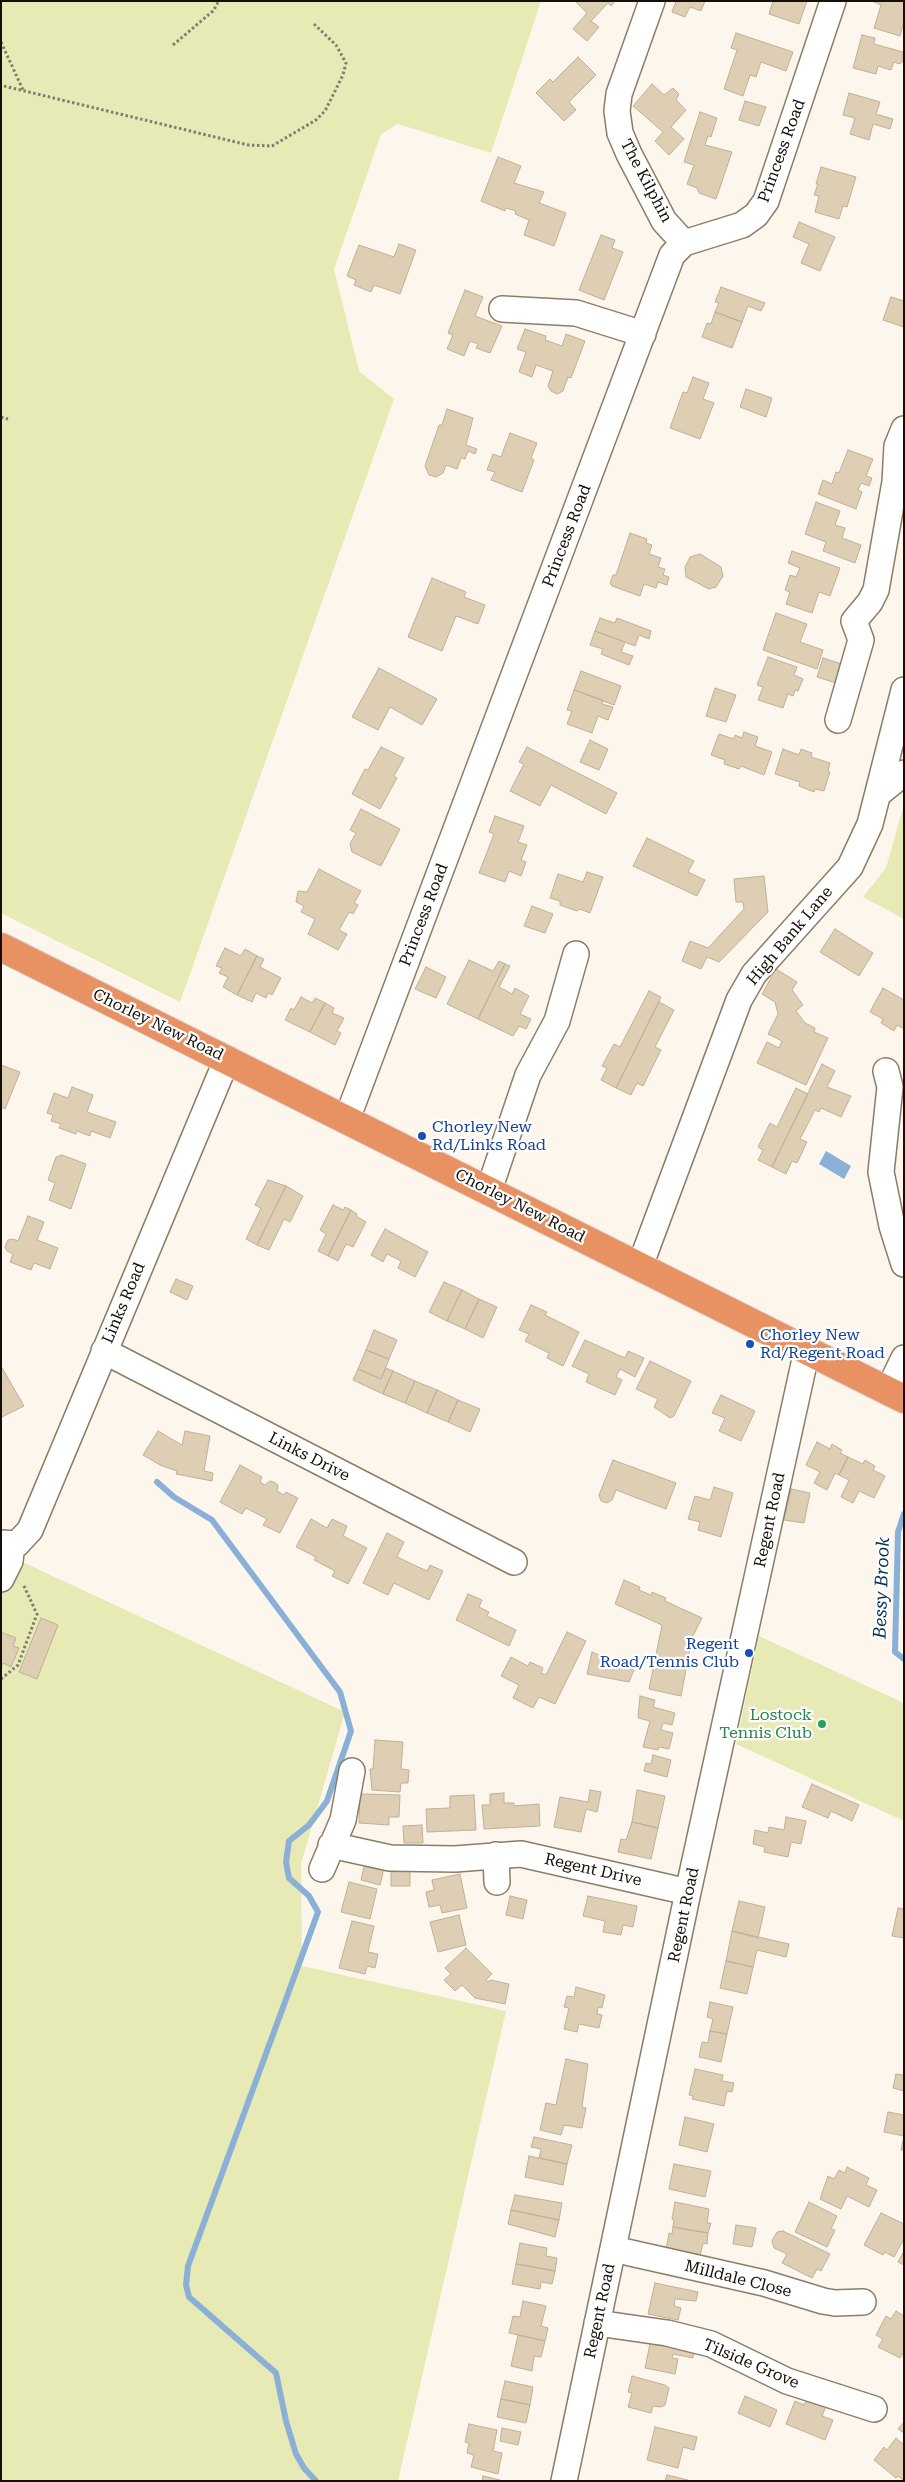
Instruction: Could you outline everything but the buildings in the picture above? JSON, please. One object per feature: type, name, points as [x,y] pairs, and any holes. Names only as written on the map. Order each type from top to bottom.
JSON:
[{"type":"highway","name":"Chorley New Road","points":[[1,947],[896,1395]]},
{"type":"street","name":"The Kilphin","points":[[652,1],[620,94],[617,110],[620,133],[628,154],[664,222],[684,243]]},
{"type":"street","name":"Princess Road","points":[[347,1119],[672,255],[684,243],[742,225],[756,215],[766,201],[833,1]]},
{"type":"street","points":[[502,309],[576,313],[643,334]]},
{"type":"street","points":[[838,720],[858,654],[860,640],[854,621],[870,602],[876,590],[895,482],[897,446],[904,429]]},
{"type":"street","name":"High Bank Lane","points":[[640,1266],[739,1000],[754,974],[850,867],[870,824],[904,690]]},
{"type":"street","points":[[878,794],[904,773]]},
{"type":"street","points":[[489,1190],[528,1075],[557,1020],[576,954]]},
{"type":"street","name":"Links Road","points":[[10,1544],[30,1530],[227,1059]]},
{"type":"street","points":[[885,1067],[890,1087],[881,1172],[892,1226],[904,1264]]},
{"type":"street","name":"Regent Road","points":[[564,2481],[688,1892],[807,1350]]},
{"type":"street","name":"Links Drive","points":[[104,1351],[514,1562]]},
{"type":"street","points":[[896,1395],[904,1358]]},
{"type":"street","points":[[10,1544],[11,1580]]},
{"type":"street","points":[[322,1868],[343,1820],[352,1771]]},
{"type":"street","name":"Regent Drive","points":[[331,1846],[390,1858],[455,1858],[521,1854],[688,1892]]},
{"type":"street","points":[[496,1855],[497,1882]]},
{"type":"street","name":"Milldale Close","points":[[613,2249],[764,2284],[823,2301],[836,2303],[864,2302]]},
{"type":"street","name":"Tilside Grove","points":[[597,2323],[667,2333],[711,2344],[787,2381],[874,2409]]},
{"type":"path","points":[[173,45],[213,11],[218,1]]},
{"type":"path","points":[[4,86],[248,145],[272,146],[316,120],[325,111],[343,75],[346,64],[336,45],[314,24]]},
{"type":"path","points":[[1,42],[23,90]]},
{"type":"path","points":[[1,417],[8,419]]},
{"type":"path","points":[[1,1679],[18,1665],[37,1614],[11,1580]]},
{"type":"green space","points":[[1,1],[541,1],[491,153],[398,124],[381,134],[334,269],[359,371],[394,399],[180,1002],[1,913]]},
{"type":"green space","points":[[904,804],[904,919],[863,897],[886,868]]},
{"type":"green space","points":[[1,1552],[345,1712],[301,1864],[302,1966],[506,2011],[398,2481],[1,2481]]},
{"type":"green space","name":"Lostock Tennis Club","points":[[759,1636],[904,1703],[904,1821],[736,1744]]},
{"type":"water","points":[[826,1151],[851,1166],[844,1179],[819,1164]]},
{"type":"waterway","points":[[157,1482],[174,1497],[212,1520],[340,1692],[351,1731],[327,1801],[309,1825],[289,1841],[286,1862],[289,1878],[309,1896],[318,1912],[188,2266],[186,2285],[189,2297],[276,2373],[286,2421],[296,2454],[304,2468],[316,2481]]},
{"type":"waterway","name":"Bessy Brook","points":[[904,1514],[898,1532],[895,1652],[904,1659]]},
{"type":"place","name":"Chorley New Rd/Links Road","points":[[422,1136]]},
{"type":"place","name":"Chorley New Rd/Regent Road","points":[[750,1344]]},
{"type":"place","name":"Regent Road/Tennis Club","points":[[749,1653]]},
{"type":"place","name":"Lostock Tennis Club","points":[[822,1724]]}]
